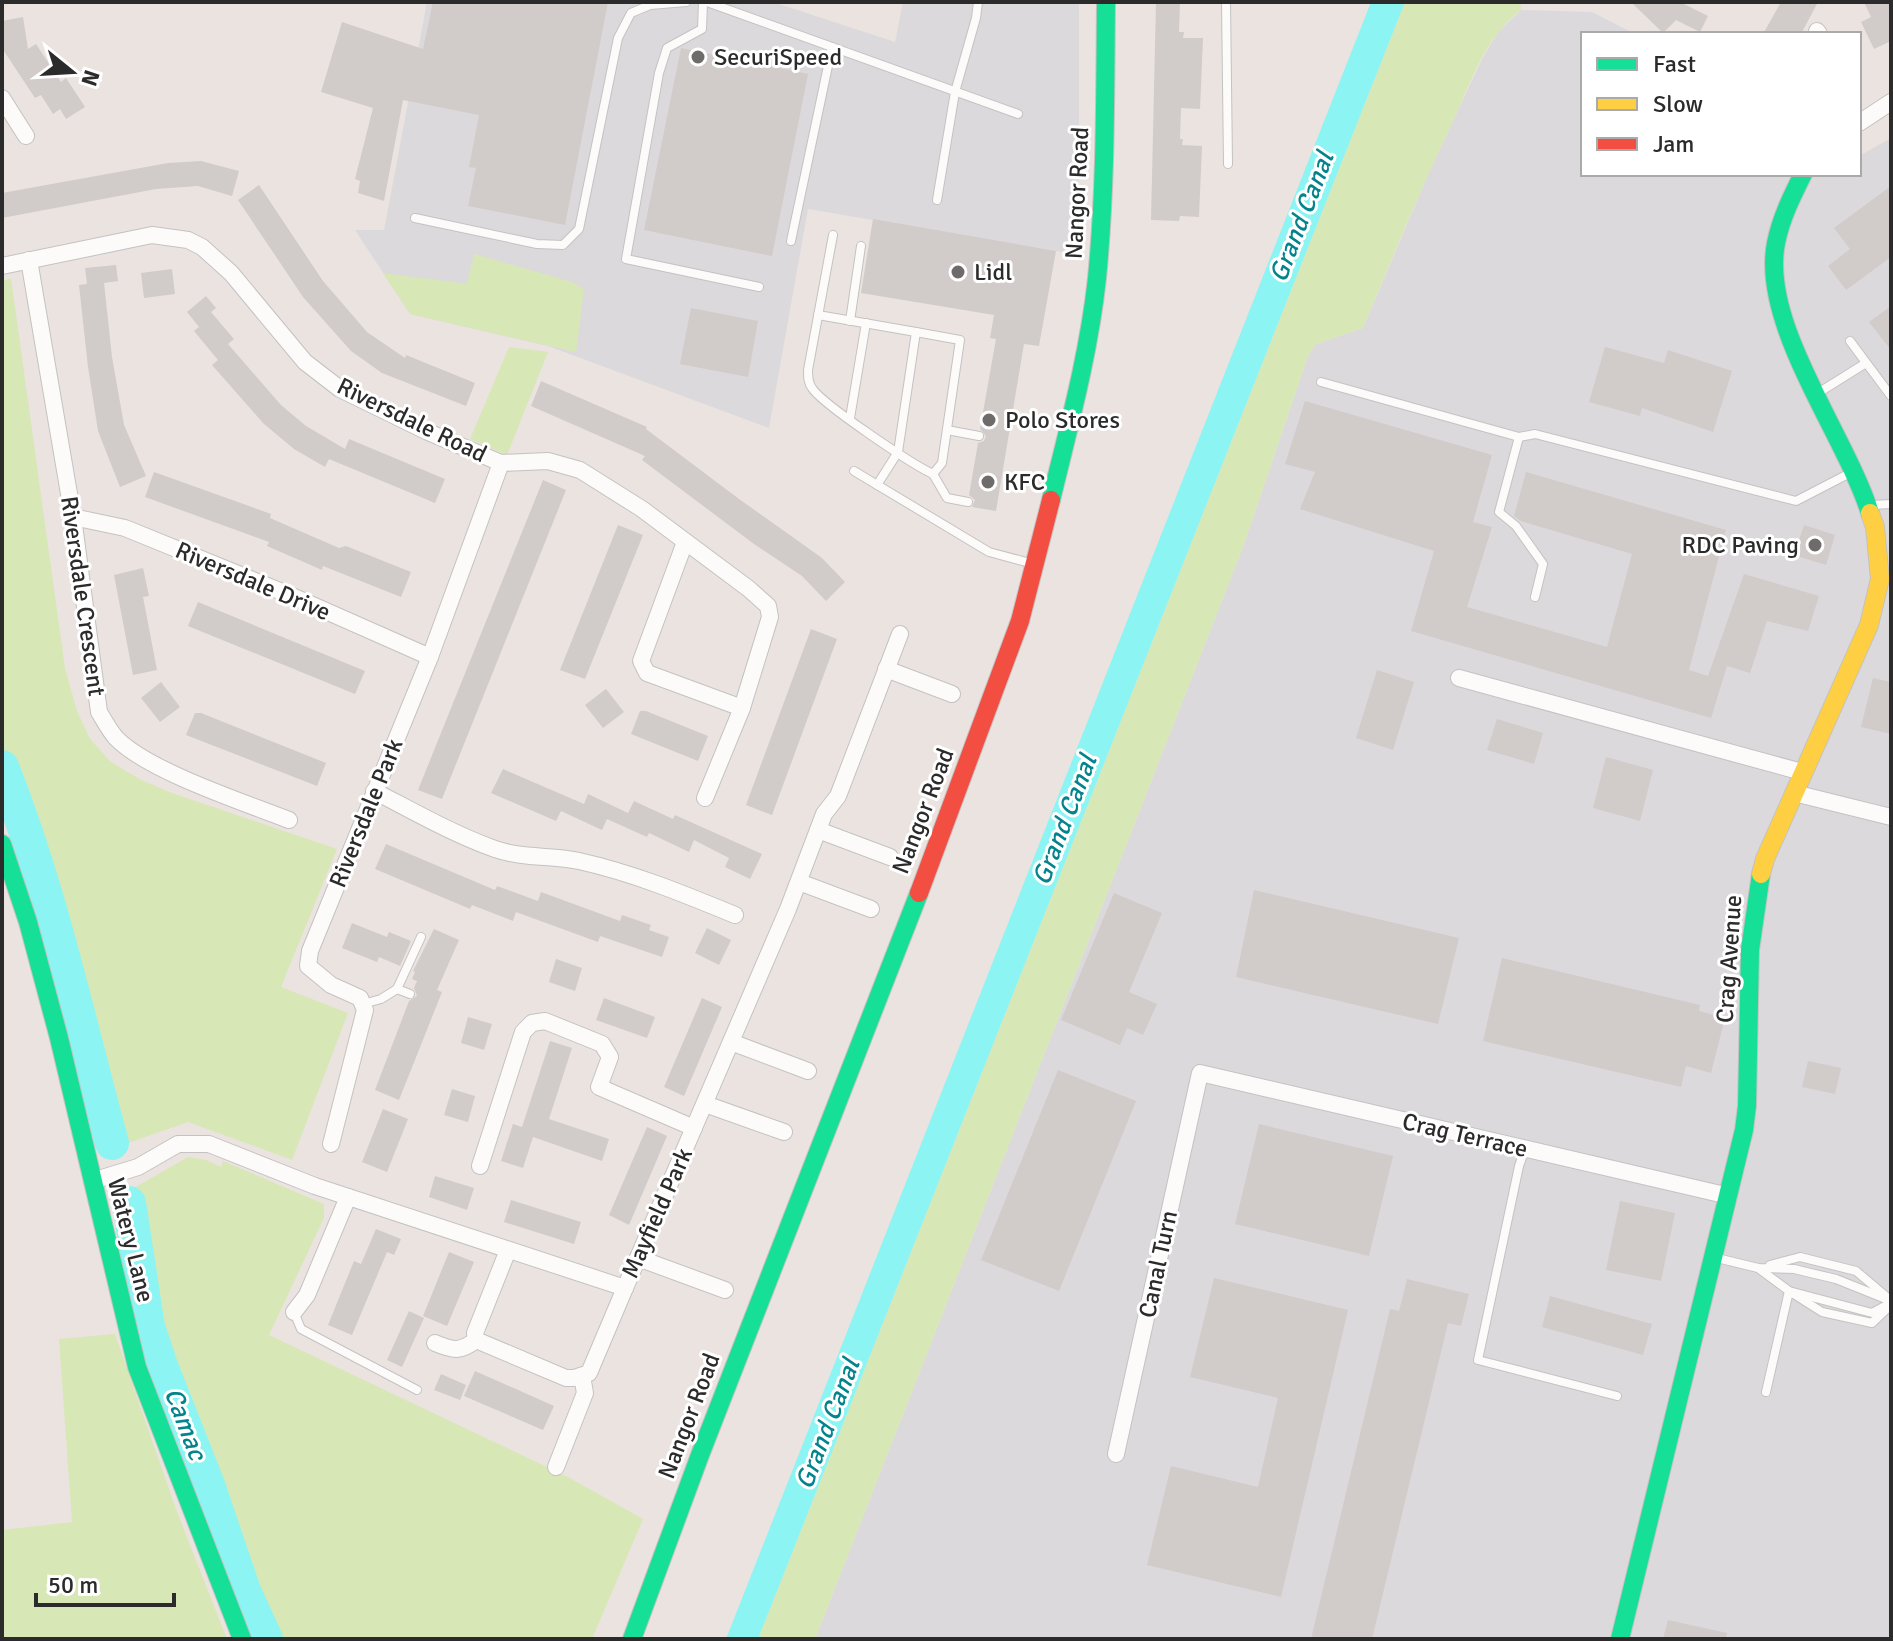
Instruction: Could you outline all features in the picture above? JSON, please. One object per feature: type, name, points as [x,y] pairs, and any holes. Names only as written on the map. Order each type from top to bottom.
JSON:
[{"type":"street","name":"Nangor Road","points":[[639,1633],[645,1605],[711,1426],[944,827],[1020,621],[1084,367],[1097,279],[1103,193],[1106,2]]},
{"type":"street","points":[[2,98],[26,136]]},
{"type":"street","points":[[1861,118],[1891,102]]},
{"type":"street","name":"Crag Avenue","points":[[1620,1639],[1729,1196],[1747,1106],[1751,933],[1758,884],[1765,859],[1802,772],[1869,625],[1880,579],[1884,544],[1855,470],[1782,322],[1774,267],[1781,221],[1802,176]]},
{"type":"street","name":"Riversdale Road","points":[[2,266],[152,235],[188,240],[202,247],[231,273],[305,362],[340,389],[501,463]]},
{"type":"street","name":"Riversdale Crescent","points":[[29,260],[73,517],[99,712],[114,736],[130,750],[156,765],[289,820]]},
{"type":"street","points":[[501,463],[548,461],[580,470],[642,509],[768,606],[770,617],[742,708],[705,798]]},
{"type":"street","name":"Riversdale Park","points":[[362,1004],[360,998],[331,985],[308,966],[310,951],[430,657],[501,463]]},
{"type":"street","name":"Riversdale Drive","points":[[73,517],[125,528],[292,596],[430,657]]},
{"type":"street","points":[[685,542],[641,661],[647,673],[742,708]]},
{"type":"street","name":"Mayfield Park","points":[[100,1179],[138,1167],[178,1144],[209,1144],[348,1197],[625,1288],[799,882],[824,814],[838,796],[900,634]]},
{"type":"street","points":[[886,669],[952,694]]},
{"type":"street","points":[[1459,678],[1802,772]]},
{"type":"street","points":[[374,791],[496,849],[534,858],[575,860],[617,871],[735,915]]},
{"type":"street","points":[[1794,793],[1891,817]]},
{"type":"street","points":[[818,830],[890,857]]},
{"type":"street","name":"Watery Lane","points":[[2,844],[28,922],[100,1179],[137,1367],[242,1639]]},
{"type":"street","points":[[799,882],[871,909]]},
{"type":"street","points":[[331,1144],[365,1010],[362,1004]]},
{"type":"street","points":[[480,1166],[523,1032],[532,1023],[545,1021],[602,1044],[610,1057],[599,1087],[694,1128]]},
{"type":"street","points":[[731,1042],[808,1071]]},
{"type":"street","name":"Crag Terrace","points":[[1200,1073],[1729,1196]]},
{"type":"street","name":"Canal Turn","points":[[1116,1454],[1200,1073]]},
{"type":"street","points":[[705,1104],[784,1132]]},
{"type":"street","points":[[294,1312],[307,1295],[348,1197]]},
{"type":"street","points":[[476,1340],[475,1333],[508,1250]]},
{"type":"street","points":[[638,1258],[725,1290]]},
{"type":"street","points":[[476,1340],[566,1378],[582,1376],[594,1366],[625,1288]]},
{"type":"street","points":[[435,1343],[454,1351],[463,1350],[476,1340]]},
{"type":"street","points":[[556,1467],[585,1393],[582,1376]]},
{"type":"lane","points":[[415,218],[537,244],[563,245],[579,229],[618,38],[631,13],[654,3],[686,2]]},
{"type":"lane","points":[[759,287],[626,259],[659,73],[667,48],[702,29],[705,2],[1018,114]]},
{"type":"lane","points":[[937,200],[955,92],[978,2]]},
{"type":"lane","points":[[1226,2],[1228,164]]},
{"type":"lane","points":[[791,241],[832,47]]},
{"type":"lane","points":[[833,235],[808,370],[809,385],[850,418],[933,474],[947,498],[968,502]]},
{"type":"lane","points":[[850,321],[861,246]]},
{"type":"lane","points":[[818,315],[960,340],[942,463],[933,474]]},
{"type":"lane","points":[[850,418],[866,323]]},
{"type":"lane","points":[[877,485],[898,452],[916,332]]},
{"type":"lane","points":[[1850,341],[1891,396]]},
{"type":"lane","points":[[1818,393],[1866,363]]},
{"type":"lane","points":[[1321,382],[1519,437],[1535,434],[1796,501],[1855,470]]},
{"type":"lane","points":[[947,430],[979,436]]},
{"type":"lane","points":[[1519,437],[1499,512],[1516,526],[1543,564],[1535,597]]},
{"type":"lane","points":[[854,471],[989,552],[1034,564]]},
{"type":"lane","points":[[1868,505],[1891,504]]},
{"type":"lane","points":[[362,1004],[381,999],[397,989],[421,937]]},
{"type":"lane","points":[[397,989],[410,994]]},
{"type":"lane","points":[[1525,1149],[1478,1360],[1617,1396]]},
{"type":"lane","points":[[1712,1257],[1758,1268],[1794,1269],[1836,1279],[1891,1302]]},
{"type":"lane","points":[[1758,1268],[1800,1257],[1856,1271],[1891,1302]]},
{"type":"lane","points":[[1758,1268],[1822,1312],[1872,1323],[1891,1302]]},
{"type":"lane","points":[[1789,1291],[1872,1313],[1891,1302]]},
{"type":"lane","points":[[1766,1392],[1789,1291]]},
{"type":"lane","points":[[294,1312],[301,1329],[417,1390]]},
{"type":"shaded area","points":[[427,2],[773,2],[895,42],[903,2],[1079,2],[1079,255],[808,209],[769,428],[548,346],[410,314],[355,230],[384,230]]},
{"type":"shaded area","points":[[1521,10],[1592,12],[1631,32],[1581,32],[1581,176],[1861,176],[1861,155],[1891,138],[1891,1639],[815,1639],[1243,547],[1308,356],[1316,344],[1363,328],[1430,170],[1482,59],[1498,32]]},
{"type":"green space","points":[[1405,2],[1520,2],[1521,10],[1498,32],[1481,60],[1418,197],[1363,328],[1316,344],[1308,356],[1243,547],[815,1639],[758,1639]]},
{"type":"green space","points":[[474,254],[572,282],[584,289],[576,352],[410,314],[383,273],[467,284]]},
{"type":"green space","points":[[11,278],[65,668],[77,711],[90,739],[111,762],[141,780],[337,849],[281,987],[348,1013],[292,1160],[188,1122],[120,1146],[93,1060],[74,970],[38,845],[2,746],[2,281]]},
{"type":"green space","points":[[509,347],[548,352],[507,455],[470,439]]},
{"type":"green space","points":[[188,1157],[221,1167],[223,1161],[324,1204],[324,1218],[269,1335],[568,1477],[643,1519],[592,1639],[274,1639],[258,1611],[153,1322],[134,1188]]},
{"type":"green space","points":[[115,1334],[177,1512],[227,1639],[2,1639],[2,1530],[72,1522],[59,1339]]},
{"type":"water","name":"Grand Canal","points":[[1371,2],[1405,2],[758,1639],[726,1639]]},
{"type":"building","points":[[433,2],[608,2],[565,225],[468,206],[476,168],[469,167],[479,115],[403,100],[384,201],[358,193],[360,181],[355,179],[373,108],[321,92],[342,22],[423,49]]},
{"type":"building","points":[[1156,2],[1180,2],[1179,32],[1184,32],[1183,38],[1203,38],[1200,109],[1181,108],[1180,139],[1183,139],[1182,145],[1202,146],[1199,217],[1180,216],[1179,221],[1151,220]]},
{"type":"building","points":[[1631,2],[1680,2],[1708,16],[1700,32],[1676,20],[1662,32]]},
{"type":"building","points":[[1781,2],[1818,2],[1802,32],[1764,32]]},
{"type":"building","points":[[1864,2],[1891,2],[1891,41],[1874,49],[1861,22],[1871,17]]},
{"type":"building","points":[[23,17],[28,49],[36,44],[61,82],[66,78],[85,107],[66,119],[60,109],[53,114],[41,95],[35,98],[2,48],[2,21]]},
{"type":"building","points":[[681,48],[808,74],[772,256],[644,230]]},
{"type":"building","points":[[201,161],[239,171],[232,196],[198,186],[156,189],[2,218],[2,193],[168,163]]},
{"type":"building","points":[[259,185],[323,281],[367,332],[405,358],[406,355],[475,383],[466,406],[382,373],[351,351],[303,297],[238,200]]},
{"type":"building","points":[[1891,186],[1891,257],[1846,290],[1828,266],[1850,249],[1834,228]]},
{"type":"building","name":"Lidl","points":[[873,219],[1056,251],[1039,346],[1024,344],[996,511],[972,507],[975,500],[969,495],[978,443],[984,441],[986,436],[980,429],[996,339],[990,338],[994,315],[861,293]]},
{"type":"building","points":[[116,265],[118,281],[104,283],[112,357],[124,425],[146,476],[120,487],[98,431],[79,285],[87,284],[85,268]]},
{"type":"building","points":[[172,269],[175,294],[144,298],[141,273]]},
{"type":"building","points":[[206,296],[216,308],[211,312],[234,339],[228,344],[281,405],[306,426],[345,449],[349,439],[445,479],[435,503],[329,459],[325,467],[294,449],[264,424],[212,365],[218,360],[194,331],[199,327],[187,312]]},
{"type":"building","points":[[1891,306],[1891,350],[1869,322]]},
{"type":"building","points":[[691,308],[758,321],[748,377],[680,364]]},
{"type":"building","points":[[1605,347],[1664,363],[1668,350],[1732,371],[1713,432],[1642,408],[1640,416],[1589,402]]},
{"type":"building","points":[[541,381],[647,427],[739,499],[822,558],[845,582],[826,601],[802,576],[642,460],[645,456],[531,406]]},
{"type":"building","points":[[1305,401],[1492,455],[1473,522],[1492,527],[1467,607],[1607,647],[1632,554],[1521,521],[1514,516],[1526,472],[1726,530],[1689,670],[1708,676],[1744,574],[1819,596],[1808,631],[1767,621],[1750,673],[1727,666],[1711,718],[1411,631],[1434,551],[1300,509],[1315,472],[1285,464]]},
{"type":"building","points":[[154,472],[271,514],[270,518],[339,548],[346,546],[411,572],[401,597],[323,566],[322,570],[267,546],[269,542],[145,497]]},
{"type":"building","points":[[543,480],[566,490],[442,799],[418,790]]},
{"type":"building","points":[[618,525],[643,535],[585,679],[560,670]]},
{"type":"building","name":"RDC Paving","points":[[1804,525],[1835,535],[1826,565],[1794,555]]},
{"type":"building","points":[[143,568],[149,596],[143,597],[157,670],[133,675],[114,575]]},
{"type":"building","points":[[198,602],[365,671],[355,694],[188,626]]},
{"type":"building","points":[[811,629],[837,639],[772,815],[746,805]]},
{"type":"building","points":[[1377,670],[1414,682],[1393,750],[1356,738]]},
{"type":"building","points":[[1873,678],[1891,682],[1891,734],[1861,727]]},
{"type":"building","points":[[161,682],[180,707],[160,722],[141,698]]},
{"type":"building","points":[[606,689],[624,712],[603,728],[585,705]]},
{"type":"building","points":[[640,711],[708,736],[698,761],[631,734]]},
{"type":"building","points":[[195,713],[326,763],[317,786],[186,735]]},
{"type":"building","points":[[1497,719],[1543,733],[1534,764],[1487,750]]},
{"type":"building","points":[[1606,757],[1653,770],[1640,821],[1593,808]]},
{"type":"building","points":[[503,769],[584,804],[588,794],[628,813],[634,801],[673,819],[675,815],[762,854],[750,879],[725,867],[729,858],[694,840],[689,852],[649,833],[647,837],[607,819],[602,830],[561,811],[556,821],[491,793]]},
{"type":"building","points":[[386,844],[495,890],[497,886],[538,901],[541,892],[620,921],[622,915],[651,925],[649,930],[669,937],[662,957],[600,936],[598,942],[516,912],[513,921],[472,905],[470,909],[375,869]]},
{"type":"building","points":[[1254,890],[1459,938],[1438,1024],[1236,977]]},
{"type":"building","points":[[1114,893],[1162,913],[1129,992],[1157,1004],[1143,1035],[1127,1028],[1120,1045],[1061,1020]]},
{"type":"building","points":[[352,923],[387,937],[389,932],[411,941],[400,966],[379,957],[377,962],[342,948]]},
{"type":"building","points":[[707,928],[731,940],[719,965],[695,953]]},
{"type":"building","points":[[434,929],[459,940],[437,990],[442,992],[399,1100],[375,1090],[409,1001],[417,996],[413,971]]},
{"type":"building","points":[[1502,958],[1700,1005],[1699,1011],[1725,1018],[1711,1073],[1686,1066],[1681,1087],[1483,1041]]},
{"type":"building","points":[[556,959],[582,968],[575,991],[549,982]]},
{"type":"building","points":[[604,998],[655,1017],[647,1038],[596,1020]]},
{"type":"building","points":[[702,998],[722,1007],[684,1096],[664,1087]]},
{"type":"building","points":[[468,1017],[492,1024],[484,1050],[461,1043]]},
{"type":"building","points":[[550,1041],[572,1048],[549,1119],[609,1139],[602,1161],[533,1137],[523,1168],[501,1161],[513,1124],[522,1127]]},
{"type":"building","points":[[1808,1061],[1841,1068],[1835,1094],[1802,1087]]},
{"type":"building","points":[[1058,1070],[1136,1101],[1059,1291],[981,1260]]},
{"type":"building","points":[[452,1089],[475,1096],[468,1122],[444,1115]]},
{"type":"building","points":[[383,1109],[408,1119],[387,1172],[362,1162]]},
{"type":"building","points":[[1259,1124],[1393,1156],[1369,1256],[1235,1224]]},
{"type":"building","points":[[647,1127],[667,1136],[629,1225],[609,1215]]},
{"type":"building","points":[[435,1176],[474,1188],[467,1210],[429,1197]]},
{"type":"building","points":[[511,1200],[581,1222],[574,1244],[504,1222]]},
{"type":"building","points":[[1620,1201],[1675,1213],[1661,1281],[1606,1270]]},
{"type":"building","points":[[376,1229],[401,1239],[394,1255],[387,1252],[352,1335],[328,1325],[354,1261],[361,1264]]},
{"type":"building","points":[[449,1252],[474,1262],[447,1326],[423,1316]]},
{"type":"building","points":[[1214,1278],[1348,1310],[1281,1597],[1147,1565],[1171,1466],[1258,1487],[1278,1398],[1190,1377]]},
{"type":"building","points":[[1407,1279],[1469,1294],[1461,1326],[1448,1323],[1372,1639],[1311,1639],[1390,1309],[1399,1311]]},
{"type":"building","points":[[1550,1296],[1652,1324],[1643,1355],[1542,1327]]},
{"type":"building","points":[[409,1311],[424,1318],[402,1367],[387,1360]]},
{"type":"building","points":[[475,1371],[554,1406],[543,1430],[464,1396]]},
{"type":"building","points":[[441,1374],[466,1385],[460,1400],[434,1390]]},
{"type":"building","points":[[1668,1620],[1727,1633],[1726,1639],[1663,1639]]},
{"type":"waterway","name":"Camac","points":[[2,767],[49,907],[112,1143]]},
{"type":"waterway","name":"Camac","points":[[129,1203],[148,1327],[244,1591],[266,1639]]},
{"type":"traffic: fast","points":[[1051,500],[1084,362],[1097,278],[1104,174],[1106,2]]},
{"type":"traffic: fast","points":[[1802,176],[1776,243],[1774,275],[1780,308],[1792,343],[1870,513]]},
{"type":"traffic: fast","points":[[2,844],[28,922],[59,1038],[137,1367],[242,1639]]},
{"type":"traffic: fast","points":[[1620,1639],[1744,1130],[1750,950],[1761,874]]},
{"type":"traffic: fast","points":[[632,1639],[700,1455],[919,893]]},
{"type":"traffic: slow","points":[[1761,874],[1869,625],[1880,579],[1875,527],[1870,513]]},
{"type":"traffic: jam","points":[[919,893],[1020,621],[1051,500]]},
{"type":"place","name":"SecuriSpeed","points":[[698,57]]},
{"type":"place","name":"Lidl","points":[[958,272]]},
{"type":"place","name":"Polo Stores","points":[[989,420]]},
{"type":"place","name":"KFC","points":[[988,482]]},
{"type":"place","name":"RDC Paving","points":[[1815,545]]}]
